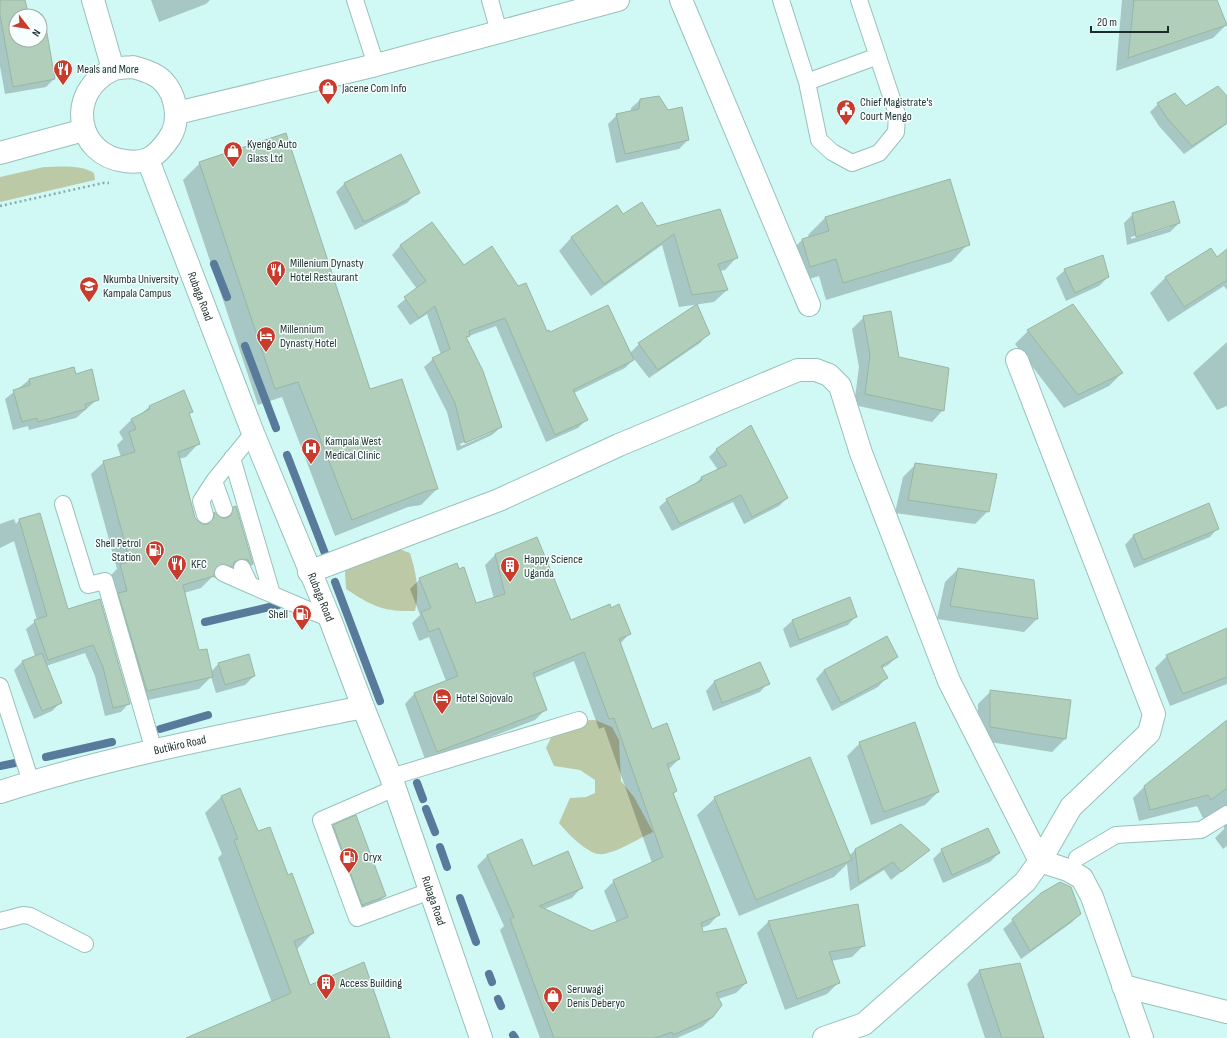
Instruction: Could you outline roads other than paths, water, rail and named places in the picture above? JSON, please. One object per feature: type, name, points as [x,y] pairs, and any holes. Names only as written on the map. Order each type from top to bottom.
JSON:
[{"type":"street","points":[[93,0],[113,69]]},
{"type":"street","points":[[177,113],[376,65],[499,32],[590,4],[618,0]]},
{"type":"street","points":[[682,0],[809,305]]},
{"type":"street","points":[[133,67],[155,74],[171,91],[177,113],[175,126],[170,138],[162,148],[148,160],[132,162],[112,159],[94,148],[84,130],[81,112],[86,95],[96,80],[113,69],[133,67]]},
{"type":"street","points":[[0,153],[84,130]]},
{"type":"street","name":"Rubaga Road","points":[[148,160],[253,433],[330,619],[362,707],[393,782],[481,1038]]},
{"type":"street","points":[[846,1034],[864,1024],[1025,882],[1040,861],[1071,807],[1149,733],[1154,714],[1017,360]]},
{"type":"street","points":[[310,572],[499,500],[620,445],[798,370],[816,370],[829,375],[840,386],[861,453],[949,681],[1040,861],[1068,870],[1082,878],[1092,897],[1142,1038]]},
{"type":"street","name":"Butikiro Road","points":[[0,792],[31,782],[154,751],[362,707]]},
{"type":"street","points":[[1123,986],[1227,1012]]},
{"type":"lane","points":[[355,0],[376,65]]},
{"type":"lane","points":[[490,0],[499,32]]},
{"type":"lane","points":[[781,0],[807,82],[819,140],[832,152],[852,163],[879,153],[896,132],[897,114],[859,0]]},
{"type":"lane","points":[[807,82],[878,56]]},
{"type":"lane","points":[[205,515],[201,501],[214,481],[253,433]]},
{"type":"lane","points":[[232,458],[272,594]]},
{"type":"lane","points":[[214,481],[224,509]]},
{"type":"lane","points":[[63,504],[88,585],[105,581],[154,751]]},
{"type":"lane","points":[[242,568],[250,585]]},
{"type":"lane","points":[[223,573],[330,619]]},
{"type":"lane","points":[[0,686],[31,782]]},
{"type":"lane","points":[[430,891],[357,918],[321,820],[393,782],[579,720]]},
{"type":"lane","points":[[1077,858],[1116,835],[1201,830],[1227,814]]},
{"type":"lane","points":[[0,921],[23,915],[30,916],[85,944]]},
{"type":"waterway","points":[[214,264],[227,297]]},
{"type":"waterway","points":[[245,346],[276,428]]},
{"type":"waterway","points":[[287,455],[326,556]]},
{"type":"waterway","points":[[335,582],[380,701]]},
{"type":"waterway","points":[[205,622],[278,605]]},
{"type":"waterway","points":[[160,729],[208,715]]},
{"type":"waterway","points":[[46,757],[112,742]]},
{"type":"waterway","points":[[0,766],[15,763]]},
{"type":"waterway","points":[[417,783],[423,799]]},
{"type":"waterway","points":[[426,809],[435,832]]},
{"type":"waterway","points":[[440,847],[447,867]]},
{"type":"waterway","points":[[460,898],[476,942]]},
{"type":"waterway","points":[[489,974],[492,982]]},
{"type":"waterway","points":[[498,999],[501,1006]]},
{"type":"place","name":"Meals and More","points":[[63,86]]},
{"type":"place","name":"Jacene Com Info","points":[[328,105]]},
{"type":"place","name":"Chief Magistrate's Court Mengo","points":[[846,126]]},
{"type":"place","name":"Kyengo Auto Glass Ltd","points":[[233,168]]},
{"type":"place","name":"Millenium Dynasty Hotel Restaurant","points":[[276,287]]},
{"type":"place","name":"Nkumba University Kampala Campus","points":[[89,303]]},
{"type":"place","name":"Millennium Dynasty Hotel","points":[[266,353]]},
{"type":"place","name":"Kampala West Medical Clinic","points":[[311,465]]},
{"type":"place","name":"Shell Petrol Station","points":[[155,567]]},
{"type":"place","name":"KFC","points":[[177,581]]},
{"type":"place","name":"Happy Science Uganda","points":[[510,583]]},
{"type":"place","name":"Shell","points":[[302,631]]},
{"type":"place","name":"Hotel Sojovalo","points":[[442,715]]},
{"type":"place","name":"Oryx","points":[[349,874]]},
{"type":"place","name":"Access Building","points":[[326,1000]]},
{"type":"place","name":"Seruwagi Denis Deberyo","points":[[553,1013]]}]
